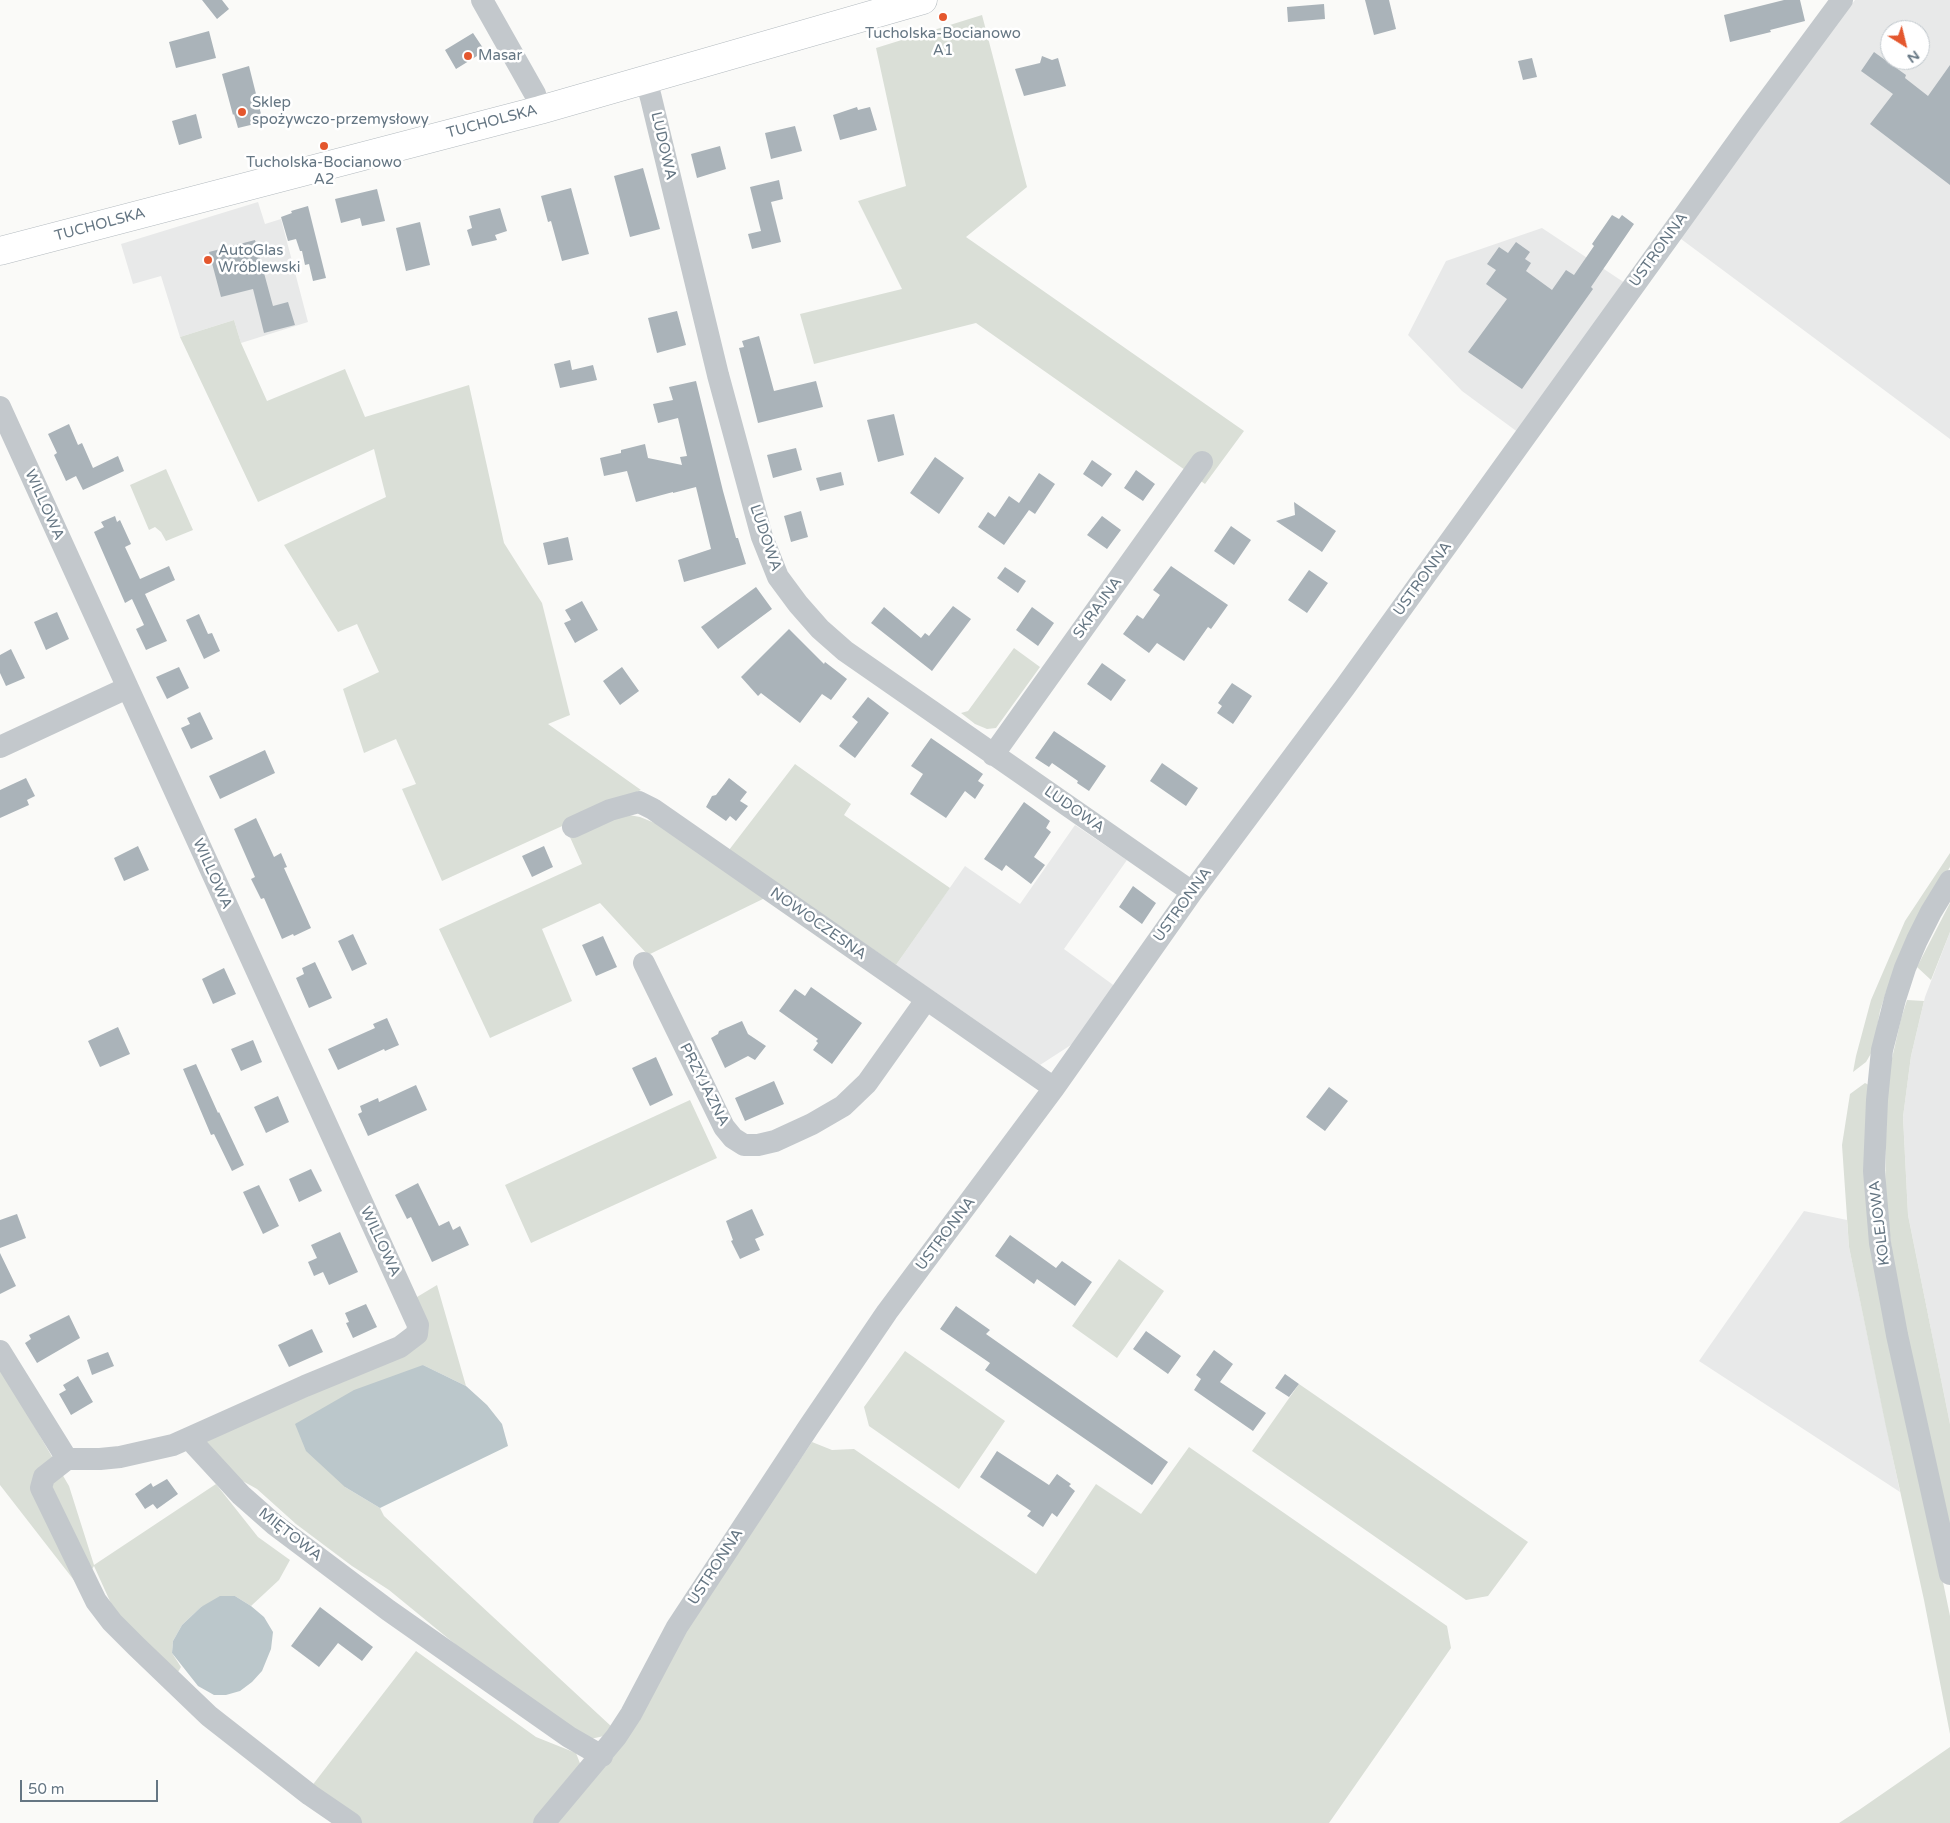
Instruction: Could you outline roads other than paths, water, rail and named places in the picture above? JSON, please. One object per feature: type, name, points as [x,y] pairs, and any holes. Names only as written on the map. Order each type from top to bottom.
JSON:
[{"type":"main road","name":"TUCHOLSKA","points":[[0,251],[540,110],[923,0]]},
{"type":"street","points":[[482,0],[535,94],[540,110]]},
{"type":"street","name":"USTRONNA","points":[[544,1823],[602,1756],[632,1714],[677,1627],[887,1312],[1054,1088],[1192,892],[1345,687],[1750,122],[1842,0]]},
{"type":"street","name":"LUDOWA","points":[[646,80],[718,375],[762,538],[778,577],[820,629],[845,651],[1192,892]]},
{"type":"street","name":"WILLOWA","points":[[0,407],[412,1311],[418,1329],[413,1339],[400,1347],[304,1386],[191,1437]]},
{"type":"street","name":"SKRAJNA","points":[[993,755],[1202,462]]},
{"type":"street","points":[[0,747],[127,688]]},
{"type":"street","name":"NOWOCZESNA","points":[[573,827],[610,810],[640,802],[661,814],[1054,1088]]},
{"type":"street","name":"KOLEJOWA","points":[[1950,880],[1917,940],[1895,999],[1882,1050],[1877,1100],[1874,1171],[1880,1243],[1897,1335],[1950,1574]]},
{"type":"street","name":"PRZYJAZNA","points":[[644,963],[724,1127],[733,1138],[744,1145],[758,1145],[775,1141],[812,1124],[844,1106],[867,1083],[926,1000]]},
{"type":"street","points":[[0,1352],[67,1459]]},
{"type":"street","points":[[191,1437],[173,1445],[120,1458],[100,1460],[67,1459],[44,1477],[41,1488],[96,1601],[112,1622],[209,1716],[310,1795],[351,1823]]},
{"type":"street","name":"MIĘTOWA","points":[[191,1437],[195,1445],[242,1495],[275,1525],[388,1610],[569,1738],[602,1756]]},
{"type":"place","name":"Tucholska-Bocianowo A1","points":[[943,17]]},
{"type":"place","name":"Masar","points":[[468,56]]},
{"type":"place","name":"Sklep spożywczo-przemysłowy","points":[[242,112]]},
{"type":"place","name":"Tucholska-Bocianowo A2","points":[[324,146]]},
{"type":"place","name":"AutoGlas Wróblewski","points":[[208,260]]}]
